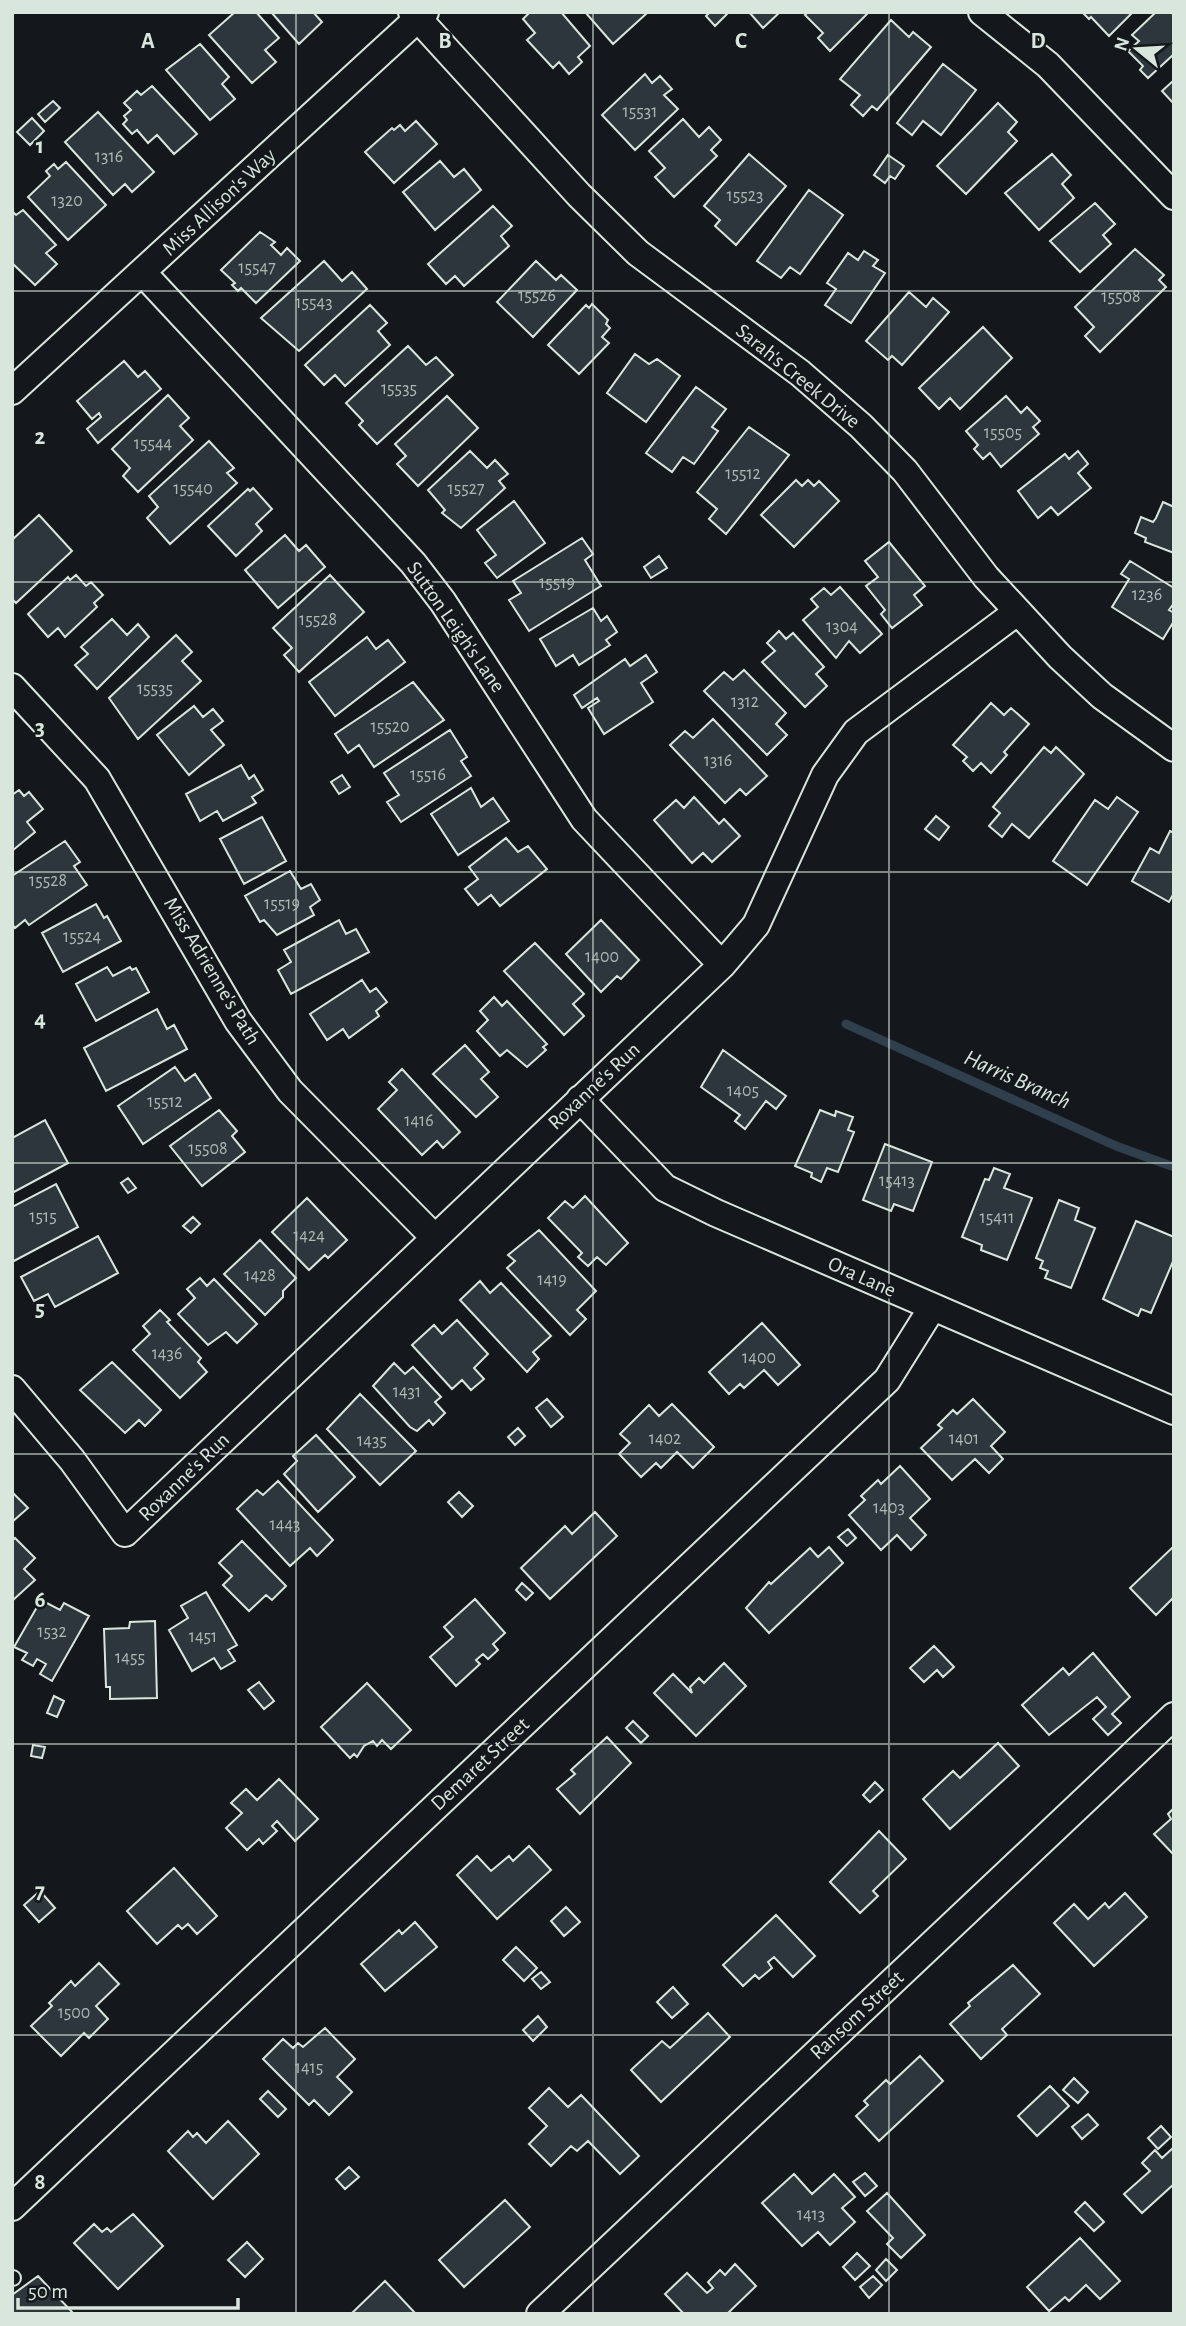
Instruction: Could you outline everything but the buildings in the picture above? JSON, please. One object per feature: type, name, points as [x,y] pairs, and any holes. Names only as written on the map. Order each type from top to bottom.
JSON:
[{"type":"street","points":[[982,12],[1048,65],[1174,196]]},
{"type":"street","name":"Miss Allison's Way","points":[[12,391],[418,15]]},
{"type":"street","name":"Sarah's Creek Drive","points":[[418,15],[579,195],[638,253],[800,373],[861,426],[905,471],[1017,612],[1102,696],[1172,741]]},
{"type":"street","name":"Sutton Leigh's Lane","points":[[142,273],[413,563],[443,602],[584,819],[722,965]]},
{"type":"street","name":"Roxanne's Run","points":[[12,1389],[72,1460],[125,1533],[722,965],[756,925],[825,775],[856,732],[1017,612]]},
{"type":"street","name":"Miss Adrienne's Path","points":[[12,687],[97,779],[186,926],[238,1021],[290,1091],[435,1238]]},
{"type":"street","name":"Ora Lane","points":[[580,1099],[665,1188],[932,1308],[1174,1411]]},
{"type":"street","name":"Demaret Street","points":[[12,2207],[887,1380],[932,1308]]},
{"type":"street","name":"Ransom Street","points":[[540,2314],[1174,1716]]},
{"type":"waterway","name":"Harris Branch","points":[[846,1024],[1116,1146],[1174,1167]]}]
